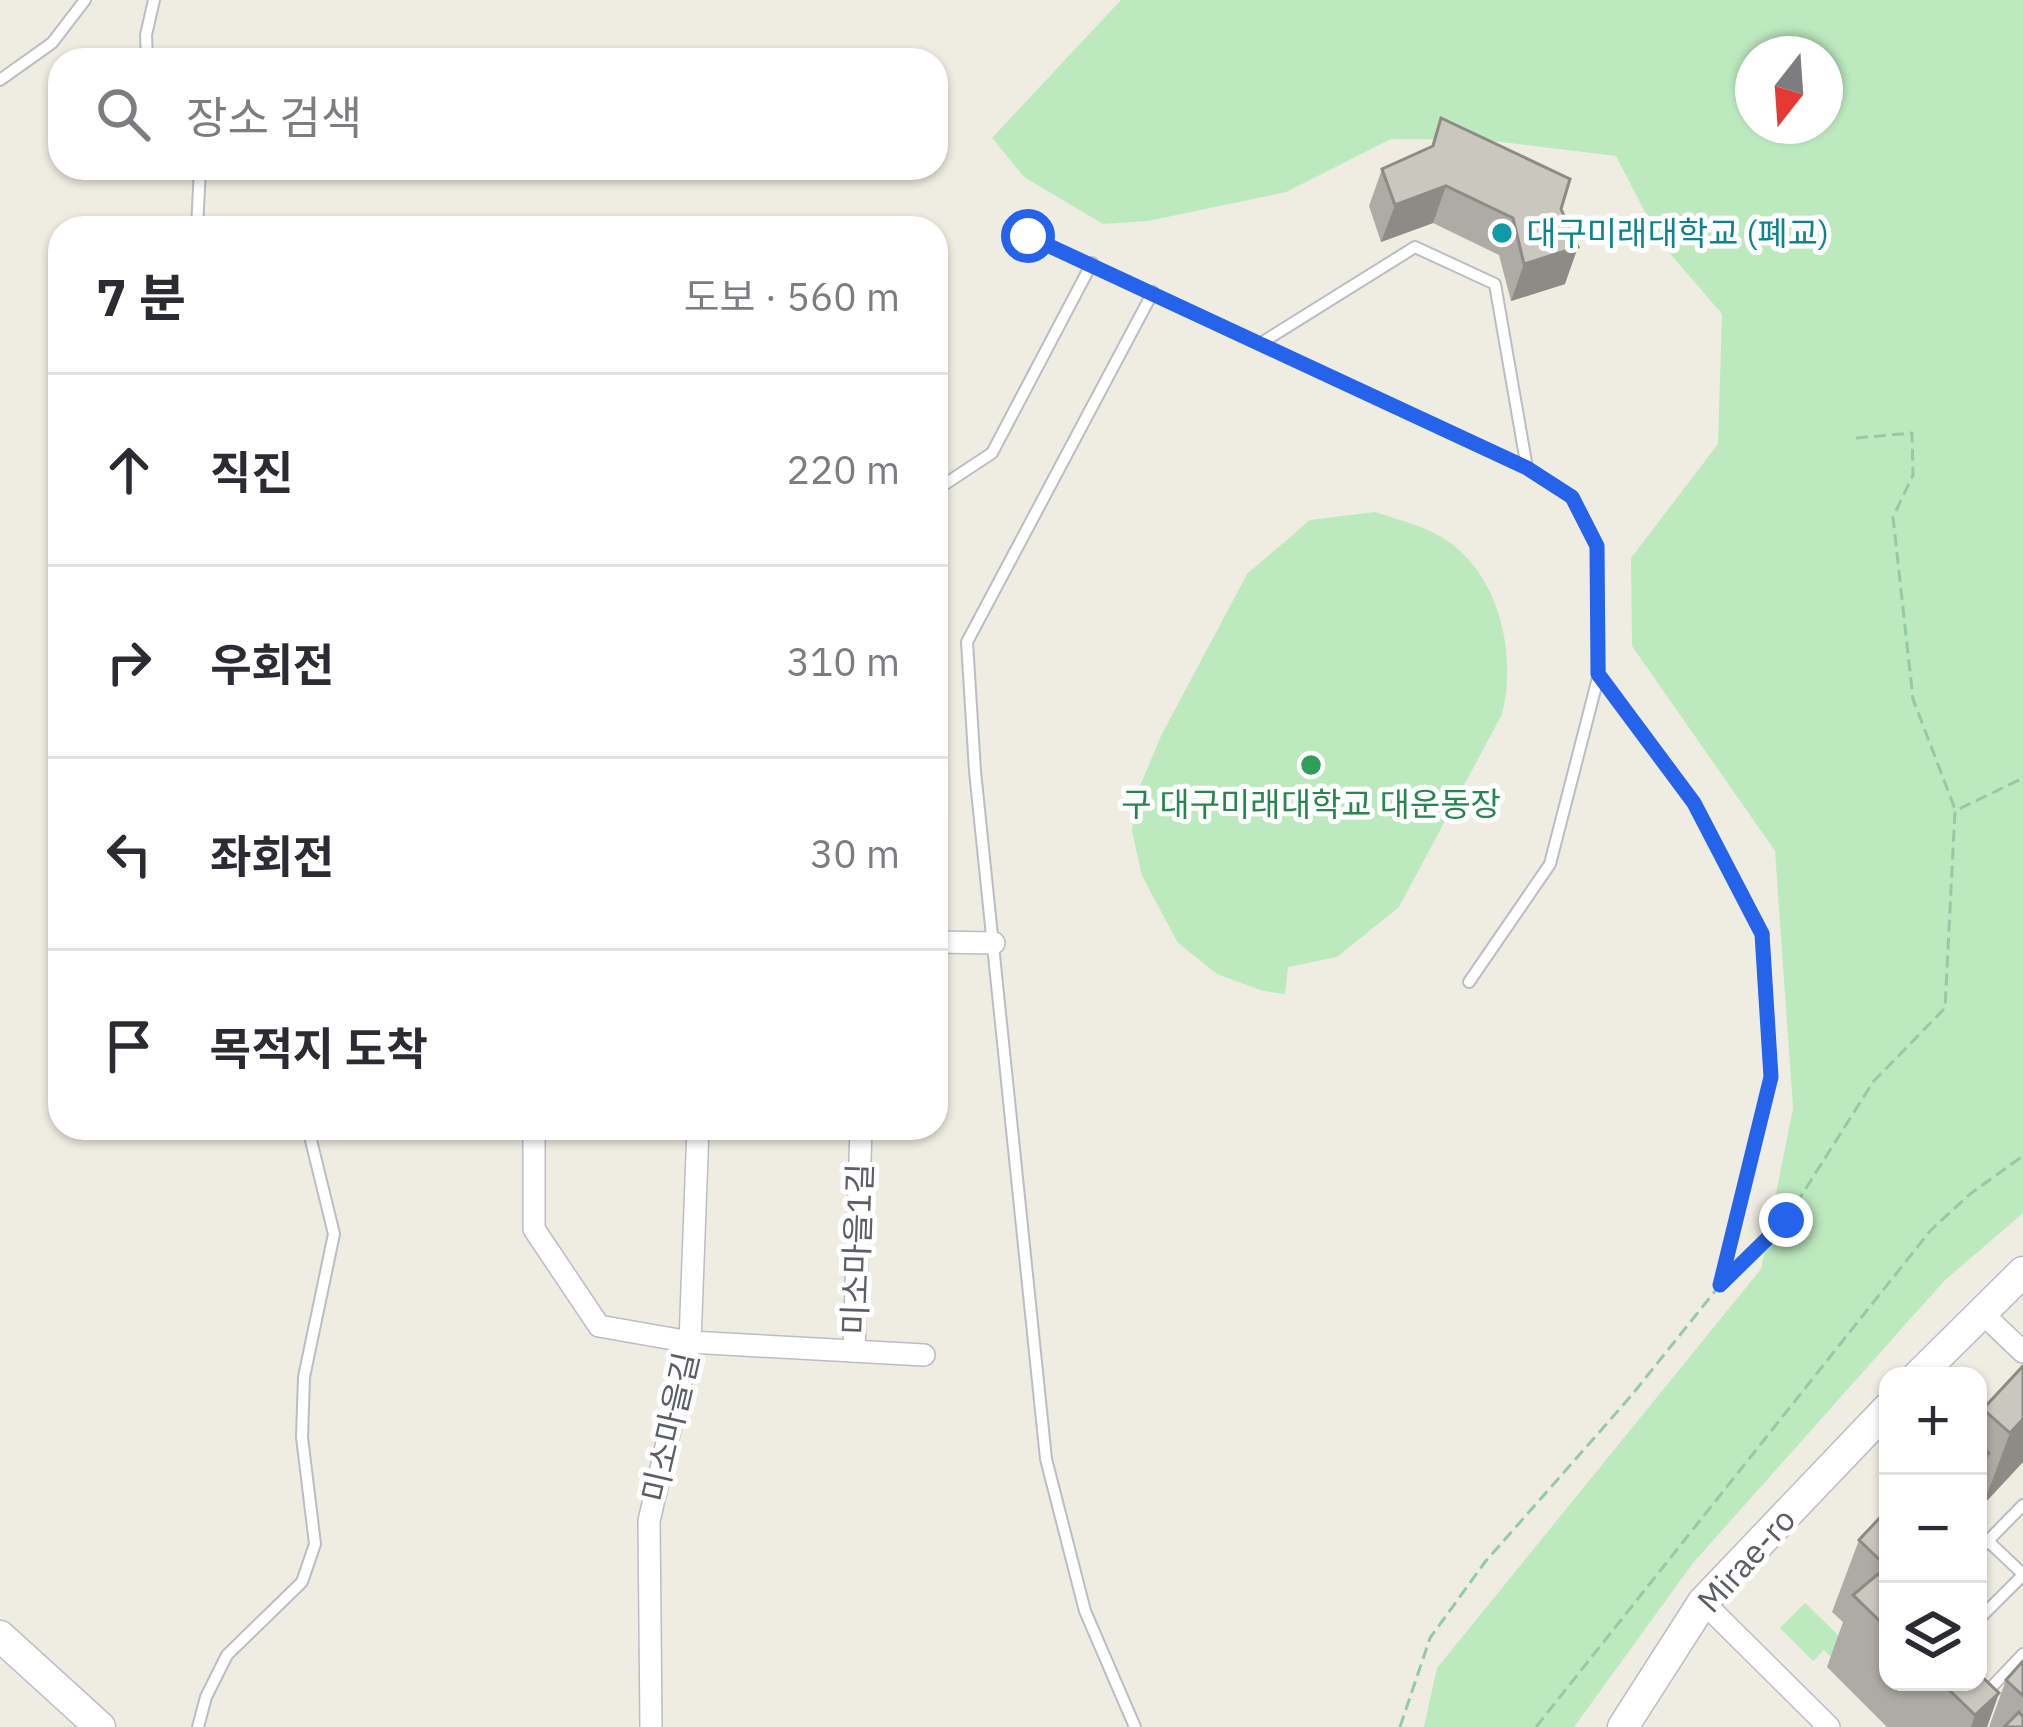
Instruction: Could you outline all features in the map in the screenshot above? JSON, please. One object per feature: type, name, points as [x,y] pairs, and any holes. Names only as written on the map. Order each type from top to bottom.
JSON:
[{"type":"street","points":[[948,942],[994,943]]},
{"type":"street","name":"미소마을1길","points":[[534,1140],[534,1228],[599,1326],[690,1342],[854,1351],[861,1140]]},
{"type":"street","name":"미소마을길","points":[[651,1727],[649,1521],[690,1342],[698,1140]]},
{"type":"street","points":[[1926,1367],[2023,1272]]},
{"type":"street","points":[[1980,1310],[2023,1352]]},
{"type":"street","points":[[854,1351],[924,1355]]},
{"type":"street","name":"Mirae-ro","points":[[1623,1727],[1703,1602],[1879,1417]]},
{"type":"street","points":[[1703,1602],[1829,1727]]},
{"type":"street","points":[[0,1636],[100,1727]]},
{"type":"lane","points":[[0,80],[52,44],[86,0]]},
{"type":"lane","points":[[147,48],[154,0]]},
{"type":"lane","points":[[198,216],[199,180]]},
{"type":"lane","points":[[1028,236],[1527,468],[1572,497],[1597,546],[1598,674],[1550,863],[1468,982]]},
{"type":"lane","points":[[1262,343],[1414,247],[1496,284],[1527,468]]},
{"type":"lane","points":[[948,482],[992,453],[1092,263]]},
{"type":"lane","points":[[1135,1727],[1085,1611],[1046,1459],[975,771],[967,642],[1153,292]]},
{"type":"lane","points":[[1598,674],[1694,803],[1762,934]]},
{"type":"lane","points":[[198,1727],[206,1697],[227,1655],[302,1582],[314,1544],[302,1437],[304,1378],[334,1234],[311,1140]]},
{"type":"lane","points":[[1987,1611],[2023,1575],[1988,1541],[2023,1505]]},
{"type":"lane","points":[[1968,1711],[2023,1654]]},
{"type":"path","points":[[1400,1727],[1430,1638],[1485,1562],[1631,1396],[1720,1285],[1786,1220],[1873,1082],[1945,1008],[1955,811],[1913,699],[1893,517],[1912,475],[1912,433],[1856,438]]},
{"type":"path","points":[[1955,811],[2023,778]]},
{"type":"path","points":[[1720,1285],[1771,1077],[1762,934]]},
{"type":"path","points":[[1536,1727],[1930,1232],[1970,1194],[2023,1156]]},
{"type":"green space","points":[[1121,0],[2023,0],[2023,1213],[1944,1281],[1693,1563],[1574,1727],[1424,1727],[1437,1668],[1761,1269],[1793,1108],[1775,851],[1632,646],[1631,558],[1718,444],[1722,314],[1661,243],[1616,156],[1484,140],[1391,139],[1286,192],[1148,221],[1103,224],[1024,177],[992,138]]},
{"type":"green space","name":"구 대구미래대학교 대운동장","points":[[1375,512],[1436,534],[1475,567],[1498,613],[1504,638],[1507,664],[1502,714],[1399,907],[1337,957],[1288,967],[1285,994],[1263,991],[1217,974],[1178,943],[1142,876],[1132,831],[1136,795],[1161,736],[1247,574],[1310,520]]},
{"type":"green space","points":[[1805,1603],[1846,1643],[1831,1657],[1824,1650],[1813,1661],[1780,1628]]},
{"type":"building","points":[[1441,118],[1570,179],[1561,209],[1578,247],[1524,264],[1513,218],[1446,186],[1395,205],[1382,169],[1433,146]]},
{"type":"building","points":[[2023,1366],[2023,1419],[2010,1433],[1987,1413],[1987,1405]]},
{"type":"building","points":[[1879,1519],[1879,1559],[1859,1540]]},
{"type":"building","points":[[1878,1574],[1879,1620],[1853,1595]]},
{"type":"building","points":[[2023,1661],[2023,1696],[2006,1680]]},
{"type":"building","points":[[1987,1682],[1999,1693],[1975,1715],[1950,1691],[1987,1691]]},
{"type":"building","points":[[2019,1712],[2023,1727],[2004,1727]]},
{"type":"place","name":"대구미래대학교 (폐교)","points":[[1502,233]]},
{"type":"place","name":"구 대구미래대학교 대운동장","points":[[1311,765]]},
{"type":"route","points":[[1028,236],[1527,468],[1572,497],[1597,546],[1598,674],[1694,803],[1762,934],[1771,1077],[1720,1285],[1786,1220]]}]
